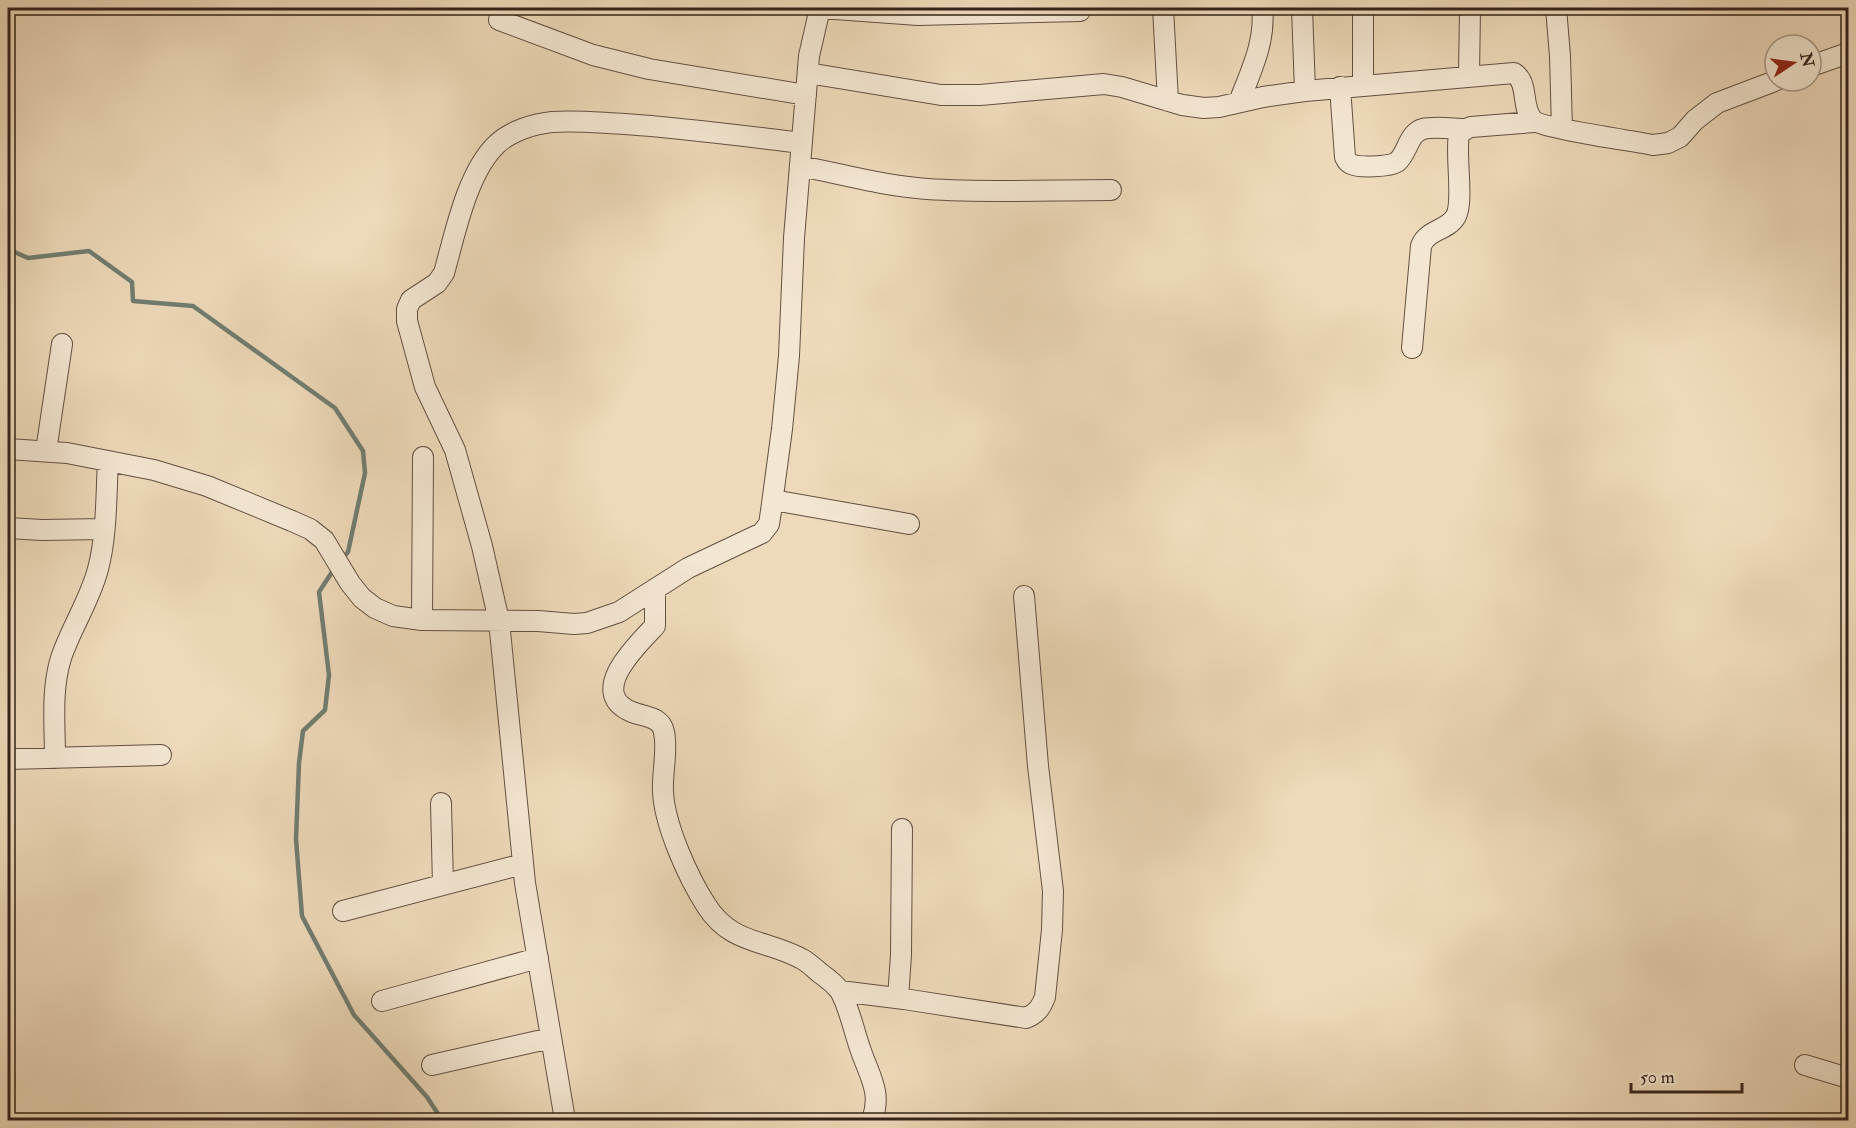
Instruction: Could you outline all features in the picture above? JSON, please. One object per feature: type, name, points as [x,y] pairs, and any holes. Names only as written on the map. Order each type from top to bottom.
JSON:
[{"type":"street","points":[[8,449],[67,453],[154,470],[207,486],[292,521],[310,529],[324,540],[350,583],[362,597],[375,608],[393,616],[422,620],[574,624],[587,623],[619,612],[688,568],[762,532],[769,524],[789,356],[794,238],[809,56],[821,8],[918,15],[1080,11]]},
{"type":"street","points":[[1163,8],[1168,100]]},
{"type":"street","points":[[1239,102],[1259,49],[1262,36],[1262,8]]},
{"type":"street","points":[[1302,8],[1305,91]]},
{"type":"street","points":[[1363,8],[1363,85]]},
{"type":"street","points":[[1469,76],[1470,8]]},
{"type":"street","points":[[1556,8],[1562,129]]},
{"type":"street","points":[[499,20],[593,55],[649,69],[806,95]]},
{"type":"street","points":[[1823,61],[1848,52]]},
{"type":"street","points":[[808,73],[941,95],[980,95],[1104,84],[1182,105],[1204,108],[1263,97],[1340,87],[1514,73],[1518,76],[1523,88],[1527,112],[1534,122]]},
{"type":"street","points":[[1340,87],[1345,157],[1352,165],[1380,166],[1394,164],[1403,156],[1413,137],[1422,129],[1466,129],[1534,122],[1653,145],[1668,143],[1680,137],[1695,120],[1717,103],[1763,86]]},
{"type":"street","points":[[565,1120],[523,864],[499,621],[482,546],[455,450],[425,387],[407,321],[407,309],[411,300],[437,284],[444,273],[467,192],[484,161],[497,144],[512,134],[550,122],[578,121],[677,127],[802,143]]},
{"type":"street","points":[[1412,348],[1421,246],[1428,235],[1449,224],[1458,213],[1458,142],[1459,135],[1466,129]]},
{"type":"street","points":[[800,166],[926,189],[1111,190]]},
{"type":"street","points":[[46,451],[62,344]]},
{"type":"street","points":[[422,620],[423,457]]},
{"type":"street","points":[[55,758],[54,702],[57,677],[68,640],[98,571],[104,529],[108,460]]},
{"type":"street","points":[[773,500],[909,524]]},
{"type":"street","points":[[8,528],[104,529]]},
{"type":"street","points":[[655,589],[655,626],[618,668],[613,693],[619,705],[632,712],[651,717],[659,722],[664,730],[665,755],[662,789],[665,809],[694,884],[707,907],[725,928],[739,936],[803,959],[840,991],[876,1093],[876,1110],[872,1120]]},
{"type":"street","points":[[840,991],[1026,1018],[1034,1015],[1041,1007],[1045,998],[1052,930],[1053,891],[1038,766],[1024,597]]},
{"type":"street","points":[[8,759],[161,755]]},
{"type":"street","points":[[441,803],[443,885]]},
{"type":"street","points":[[898,998],[902,955],[902,829]]},
{"type":"street","points":[[343,911],[523,864]]},
{"type":"street","points":[[382,1001],[538,958]]},
{"type":"street","points":[[432,1065],[551,1038]]},
{"type":"street","points":[[1805,1065],[1848,1078]]},
{"type":"waterway","points":[[8,249],[28,258],[89,251],[132,282],[133,301],[193,306],[335,408],[363,451],[365,473],[348,552],[341,560]]},
{"type":"waterway","points":[[334,569],[319,592],[329,675],[325,710],[303,731],[299,763],[296,839],[302,916],[354,1015],[427,1097],[442,1120]]}]
